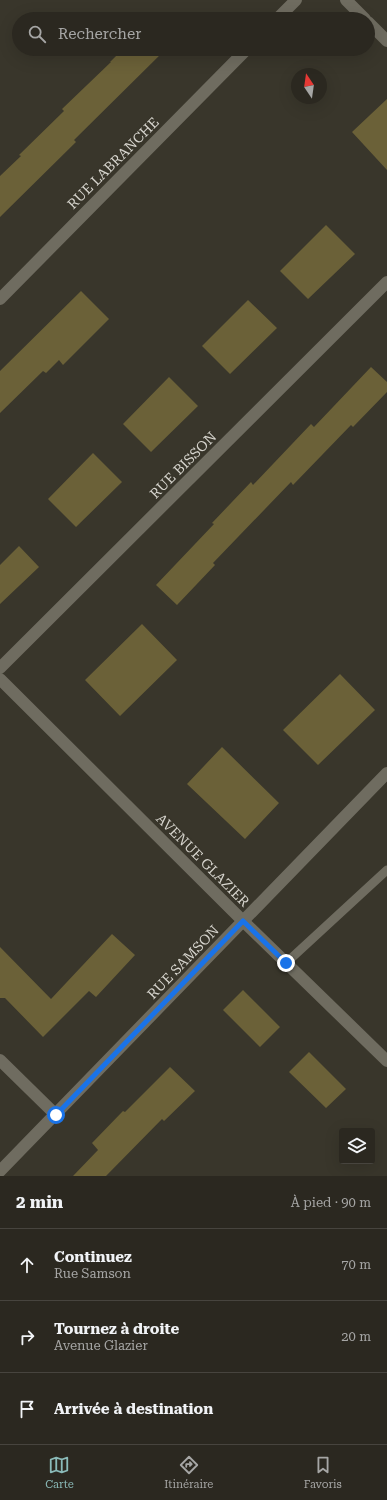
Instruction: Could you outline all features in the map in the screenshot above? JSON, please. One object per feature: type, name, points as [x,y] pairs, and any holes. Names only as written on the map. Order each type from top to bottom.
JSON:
[{"type":"street","points":[[284,12],[296,0]]},
{"type":"street","points":[[346,0],[358,12]]},
{"type":"street","points":[[375,29],[387,41]]},
{"type":"street","name":"RUE LABRANCHE","points":[[0,299],[240,56]]},
{"type":"street","name":"RUE BISSON","points":[[0,668],[387,282]]},
{"type":"street","name":"AVENUE GLAZIER","points":[[0,679],[243,921],[387,1061]]},
{"type":"street","name":"RUE SAMSON","points":[[0,1171],[387,773]]},
{"type":"street","points":[[0,1060],[56,1115]]},
{"type":"lane","points":[[286,963],[387,870]]},
{"type":"building","points":[[116,56],[159,56],[74,140],[76,142],[0,217],[0,176],[64,111],[62,109]]},
{"type":"building","points":[[387,99],[387,170],[352,132]]},
{"type":"building","points":[[326,225],[355,254],[308,299],[280,271]]},
{"type":"building","points":[[81,291],[109,319],[63,365],[59,360],[46,373],[43,371],[0,413],[0,371]]},
{"type":"building","points":[[248,300],[277,328],[230,374],[202,346]]},
{"type":"building","points":[[371,367],[387,382],[387,392],[353,427],[351,425],[293,485],[291,482],[213,563],[215,565],[177,605],[156,585],[214,524],[212,523],[251,482],[253,485],[311,424],[314,427]]},
{"type":"building","points":[[169,377],[198,406],[151,452],[123,424]]},
{"type":"building","points":[[93,453],[122,482],[76,527],[48,499]]},
{"type":"building","points":[[19,546],[39,567],[0,604],[0,565]]},
{"type":"building","points":[[142,624],[177,660],[120,716],[85,680]]},
{"type":"building","points":[[340,674],[375,710],[318,765],[283,730]]},
{"type":"building","points":[[222,747],[279,803],[245,839],[187,784]]},
{"type":"building","points":[[112,934],[135,955],[96,997],[89,991],[43,1037],[5,998],[0,998],[0,947],[51,999]]},
{"type":"building","points":[[243,990],[280,1027],[260,1047],[223,1010]]},
{"type":"building","points":[[309,1052],[346,1089],[326,1108],[289,1072]]},
{"type":"building","points":[[170,1067],[195,1091],[164,1121],[162,1119],[106,1176],[73,1176],[98,1150],[92,1143],[123,1111],[125,1112]]},
{"type":"route","points":[[56,1115],[243,921],[286,963]]}]
